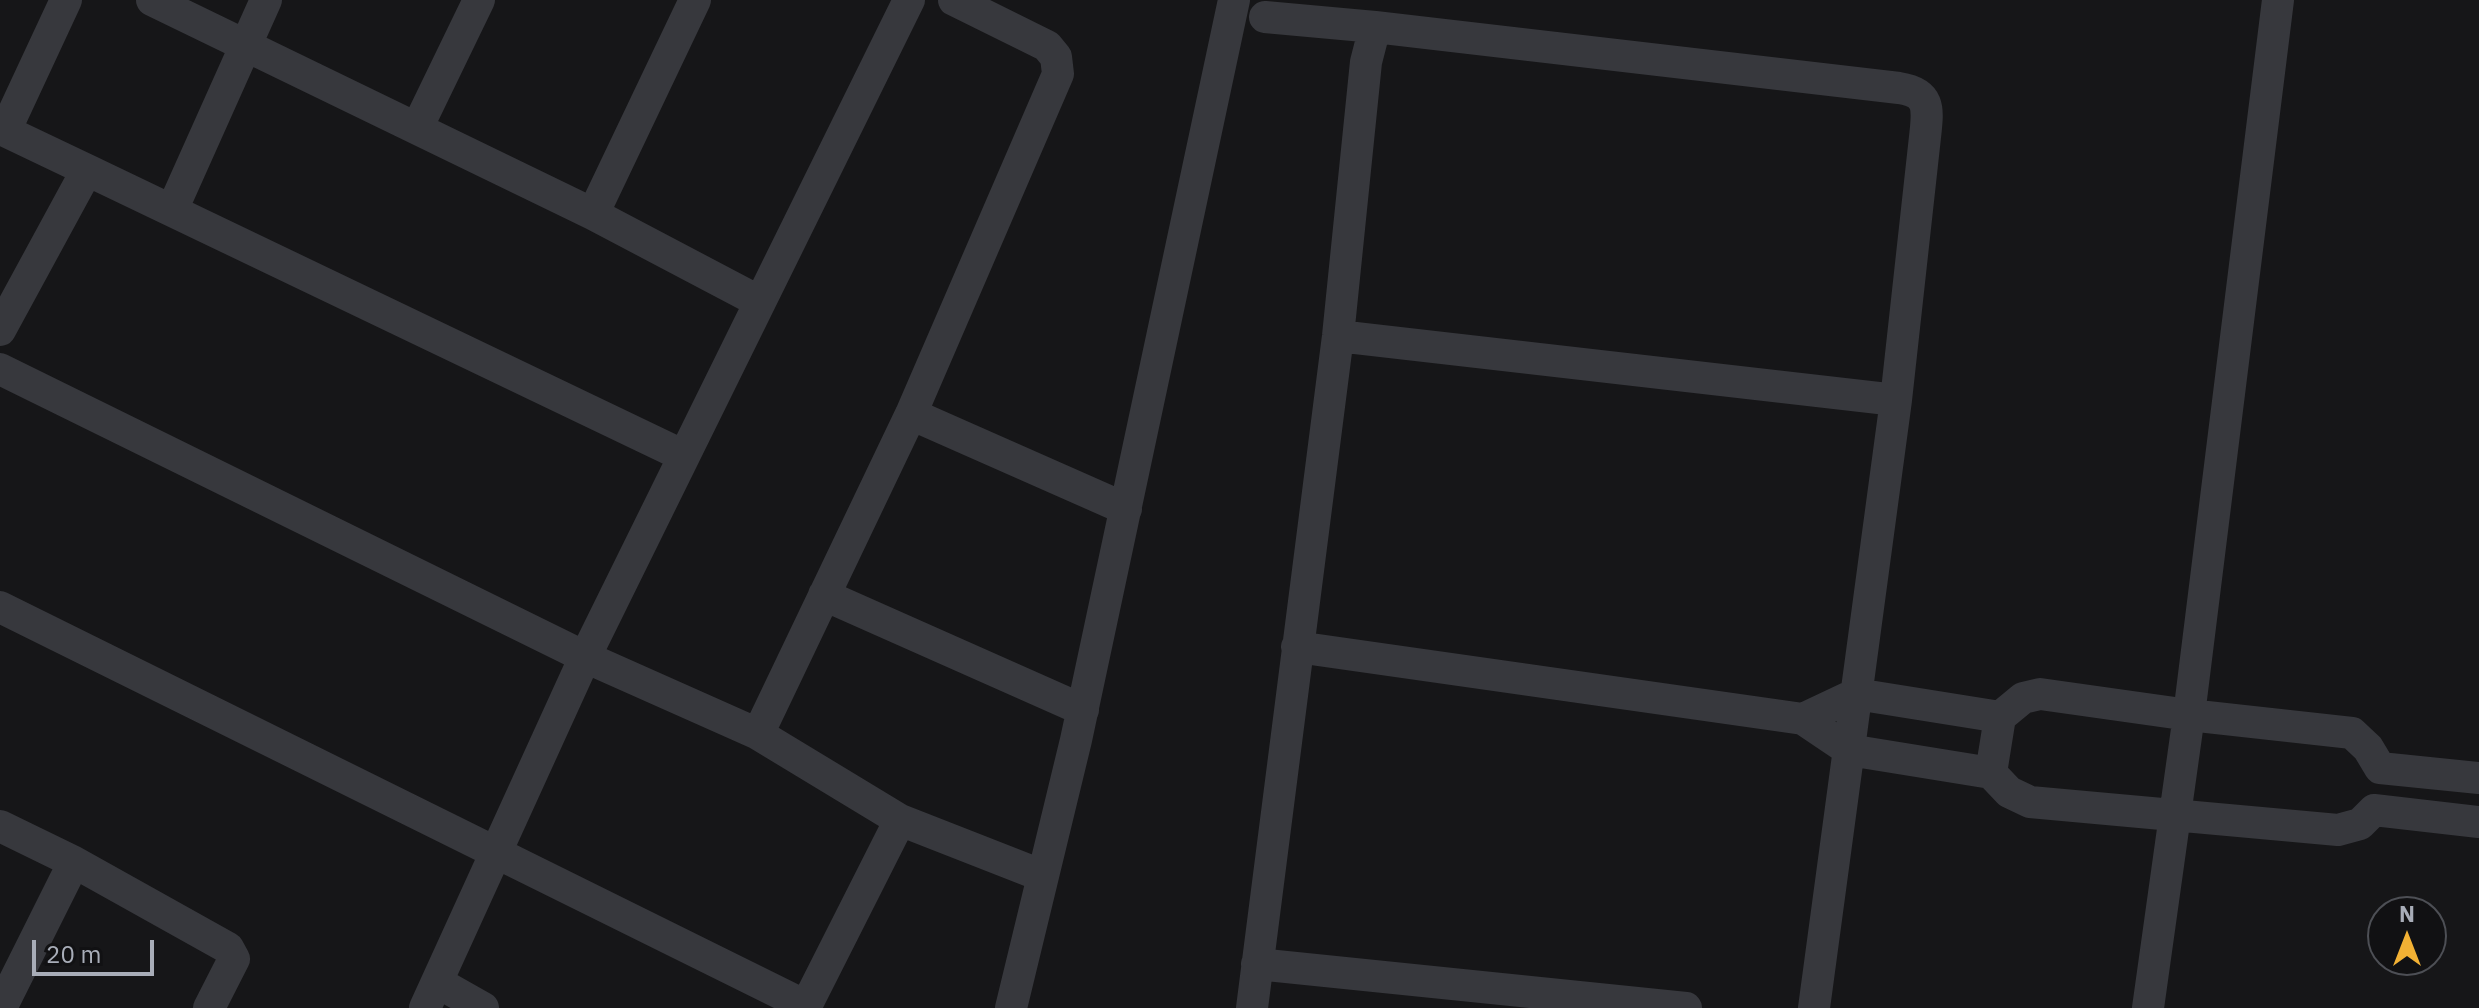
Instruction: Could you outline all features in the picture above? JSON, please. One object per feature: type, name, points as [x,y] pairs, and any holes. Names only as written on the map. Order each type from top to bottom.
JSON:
[{"type":"street","points":[[66,0],[3,130],[684,456]]},
{"type":"street","points":[[152,0],[593,214],[760,302]]},
{"type":"street","points":[[172,210],[266,0]]},
{"type":"street","points":[[417,128],[479,0]]},
{"type":"street","points":[[593,214],[695,0]]},
{"type":"street","points":[[483,1008],[431,995],[585,657],[909,0]]},
{"type":"street","points":[[758,734],[911,414],[1058,74],[1056,57],[1047,46],[954,0]]},
{"type":"street","points":[[1011,1008],[1083,710],[1234,0]]},
{"type":"street","points":[[2148,1008],[2177,815],[2278,0]]},
{"type":"street","points":[[1265,17],[1899,88],[1919,93],[1925,100],[1927,113],[1896,400],[1814,1008]]},
{"type":"street","points":[[1252,1008],[1338,336],[1366,62],[1375,27]]},
{"type":"street","points":[[0,330],[87,170]]},
{"type":"street","points":[[1338,336],[1896,400]]},
{"type":"street","points":[[0,369],[585,657],[758,734],[900,820],[1043,876]]},
{"type":"street","points":[[911,414],[1126,509]]},
{"type":"street","points":[[824,595],[1083,710]]},
{"type":"street","points":[[0,607],[806,1007],[900,820]]},
{"type":"street","points":[[1297,647],[1803,719],[1849,750],[1991,773],[2009,792],[2030,802],[2338,830],[2360,824],[2374,810],[2380,768],[2368,748],[2352,733],[2040,694],[2023,698],[2000,717],[1991,773]]},
{"type":"street","points":[[1803,719],[1856,694],[2000,717]]},
{"type":"street","points":[[2380,768],[2479,778]]},
{"type":"street","points":[[2374,810],[2479,822]]},
{"type":"street","points":[[0,826],[74,862],[228,948],[234,959],[209,1008]]},
{"type":"street","points":[[1,1008],[74,862]]},
{"type":"street","points":[[1257,964],[1686,1008]]}]
